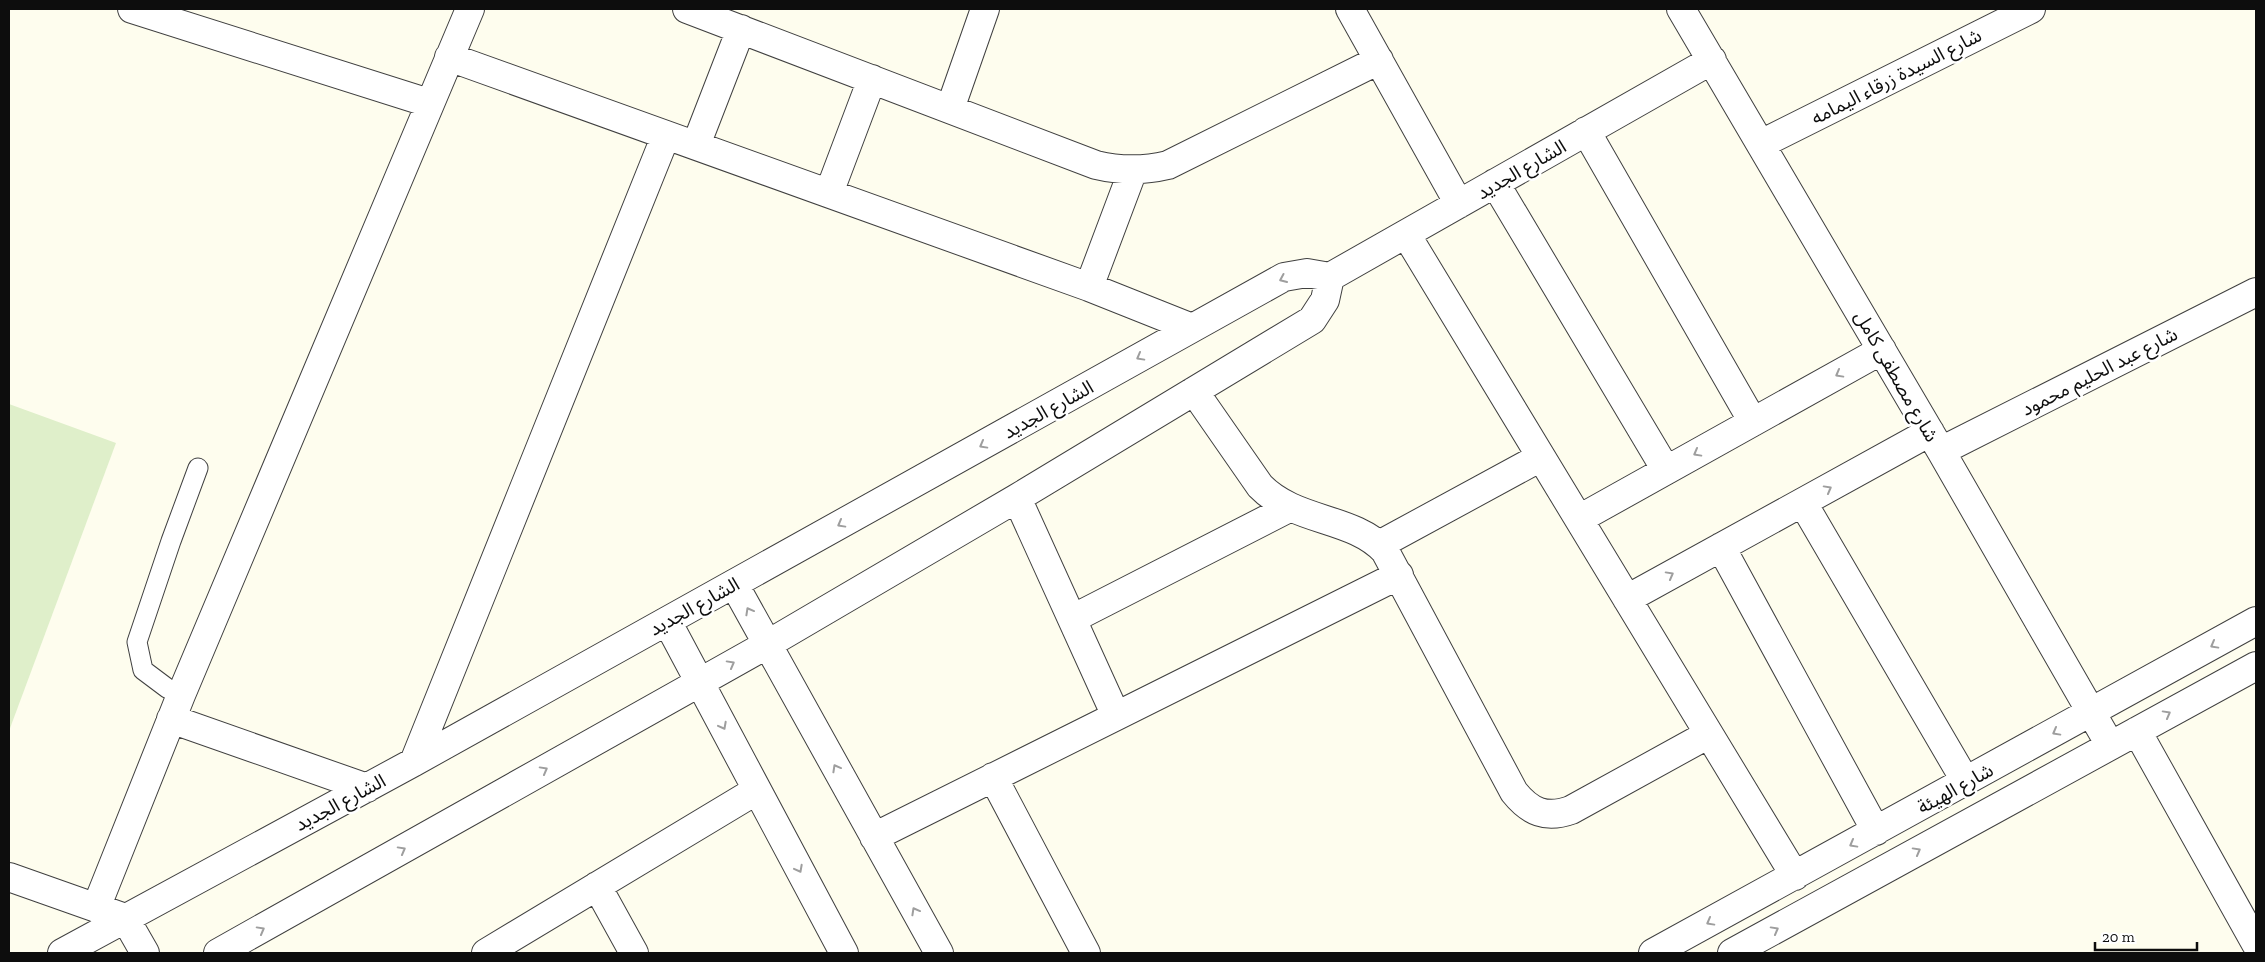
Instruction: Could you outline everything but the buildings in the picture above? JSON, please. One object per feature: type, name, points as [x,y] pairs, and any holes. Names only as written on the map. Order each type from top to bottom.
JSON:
[{"type":"street","points":[[132,9],[429,103]]},
{"type":"street","points":[[96,908],[176,707],[470,9]]},
{"type":"street","points":[[687,9],[1096,164],[1114,169],[1133,170],[1168,165],[1379,60]]},
{"type":"street","points":[[950,108],[985,9]]},
{"type":"street","points":[[1350,9],[1459,204]]},
{"type":"street","name":"شارع مصطفى كامل","points":[[1681,9],[1936,442],[2110,746]]},
{"type":"street","name":"شارع السيدة زرقاء اليمامه","points":[[1761,144],[1991,18],[2031,9]]},
{"type":"street","points":[[696,145],[741,29]]},
{"type":"street","points":[[449,57],[1089,287],[1192,328]]},
{"type":"street","name":"الشارع الجديد","points":[[62,953],[414,762],[1284,277],[1307,273],[1330,277],[1712,60]]},
{"type":"street","points":[[829,193],[872,79]]},
{"type":"street","points":[[1586,132],[1753,422]]},
{"type":"street","points":[[414,762],[666,134]]},
{"type":"street","points":[[1089,287],[1133,170]]},
{"type":"street","points":[[1495,183],[1666,470]]},
{"type":"street","points":[[1406,234],[1795,876]]},
{"type":"street","points":[[218,953],[768,644],[1017,498],[1312,320],[1325,300],[1330,277]]},
{"type":"street","name":"شارع عبد الحليم محمود","points":[[1627,599],[1802,502],[1936,442],[2256,292]]},
{"type":"street","points":[[1579,519],[1882,350]]},
{"type":"street","points":[[1194,391],[1268,495],[1289,508],[1365,535],[1379,545],[1390,557],[1514,792],[1522,803],[1532,811],[1558,814],[1570,810],[1709,734]]},
{"type":"street","points":[[1379,545],[1541,457]]},
{"type":"street","points":[[1017,498],[1116,716]]},
{"type":"street","points":[[1802,502],[1966,782]]},
{"type":"street","points":[[1072,619],[1289,508]]},
{"type":"street","points":[[1721,547],[1876,831]]},
{"type":"street","points":[[874,837],[1399,575]]},
{"type":"street","points":[[734,584],[939,953]]},
{"type":"street","points":[[667,621],[844,953]]},
{"type":"street","name":"شارع الهيئة","points":[[1653,953],[2256,621]]},
{"type":"street","name":"شارع الهيئة","points":[[1732,953],[2256,666]]},
{"type":"street","points":[[176,707],[366,788]]},
{"type":"street","points":[[2137,730],[2256,944]]},
{"type":"street","points":[[994,777],[1086,953]]},
{"type":"street","points":[[486,953],[757,790]]},
{"type":"street","points":[[9,877],[125,918],[145,953]]},
{"type":"street","points":[[597,886],[634,953]]},
{"type":"lane","points":[[176,707],[144,670],[137,642],[198,468]]},
{"type":"green space","points":[[9,404],[116,443],[9,731]]}]
